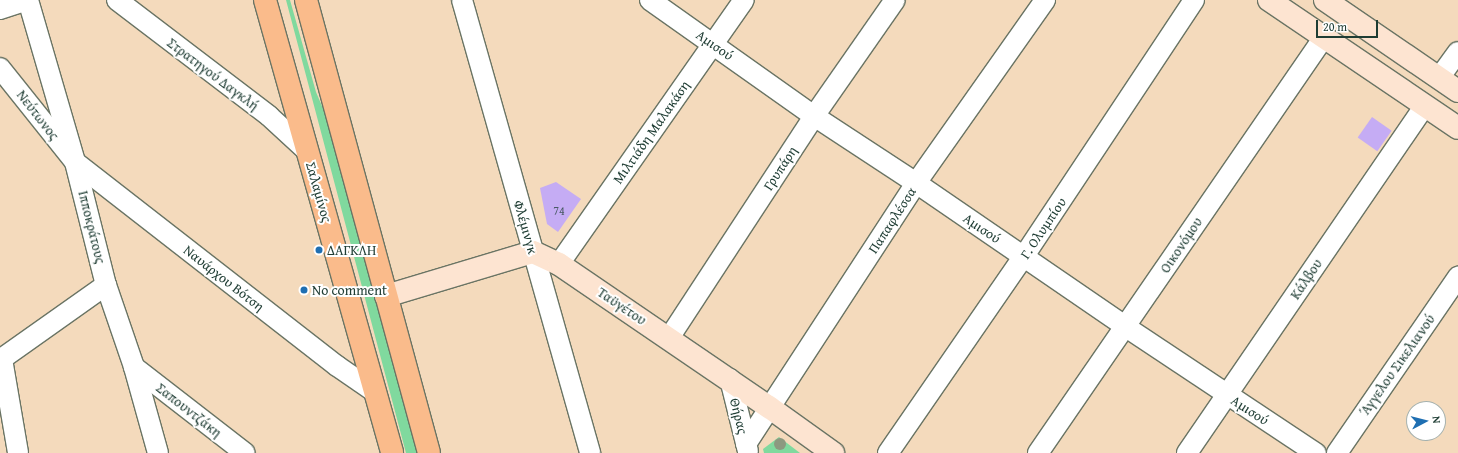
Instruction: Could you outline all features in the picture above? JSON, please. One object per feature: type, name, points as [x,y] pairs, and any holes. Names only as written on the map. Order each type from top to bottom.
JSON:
[{"type":"main road","name":"Σαλαμίνος","points":[[265,0],[392,453]]},
{"type":"main road","points":[[306,0],[429,453]]},
{"type":"street","points":[[0,9],[28,0]]},
{"type":"street","name":"Ιπποκράτους","points":[[28,0],[75,162],[106,285],[134,367],[158,453]]},
{"type":"street","name":"Στρατηγού Δαγκλή","points":[[117,0],[269,116],[307,151]]},
{"type":"street","name":"Φλέμινγκ","points":[[462,0],[590,453]]},
{"type":"street","name":"Αμισού","points":[[650,0],[714,43],[814,116],[1024,256],[1126,327],[1316,453]]},
{"type":"street","name":"Μιλτιάδη Μαλακάση","points":[[559,264],[744,0]]},
{"type":"street","name":"Γρυπάρη","points":[[669,338],[814,116],[895,0]]},
{"type":"street","name":"Παπαφλέσσα","points":[[748,449],[769,407],[916,183],[1045,0]]},
{"type":"street","name":"Γ. Ολυμπίου","points":[[888,453],[1024,256],[1194,0]]},
{"type":"street","points":[[1269,0],[1458,128]]},
{"type":"street","points":[[1337,3],[1458,91]]},
{"type":"street","name":"Οικονόμου","points":[[1038,453],[1324,37]]},
{"type":"street","points":[[1439,78],[1458,52]]},
{"type":"street","name":"Νεύτωνος","points":[[0,68],[75,162]]},
{"type":"street","name":"Κάλβου","points":[[1187,453],[1425,106]]},
{"type":"street","name":"Ναυάρχου Βότση","points":[[75,162],[337,366],[375,392]]},
{"type":"street","points":[[386,296],[533,252]]},
{"type":"street","name":"Ταϋγέτου","points":[[533,252],[559,264],[730,380],[833,453]]},
{"type":"street","name":"Άγγελου Σικελιανού","points":[[1337,453],[1458,276]]},
{"type":"street","points":[[18,453],[1,360],[106,285]]},
{"type":"street","name":"Σαπουντζάκη","points":[[134,367],[245,453]]},
{"type":"street","name":"Θήρας","points":[[730,380],[748,449]]},
{"type":"green space","points":[[286,0],[290,0],[316,92],[331,127],[418,453],[406,453]]},
{"type":"green space","points":[[779,437],[800,453],[764,453],[763,449]]},
{"type":"building","points":[[1372,117],[1392,131],[1377,151],[1358,137]]},
{"type":"building","points":[[556,182],[581,199],[558,232],[547,224],[540,188]]},
{"type":"place","name":"ΔΑΓΚΛΗ","points":[[319,250]]},
{"type":"place","name":"No comment","points":[[304,290]]}]
